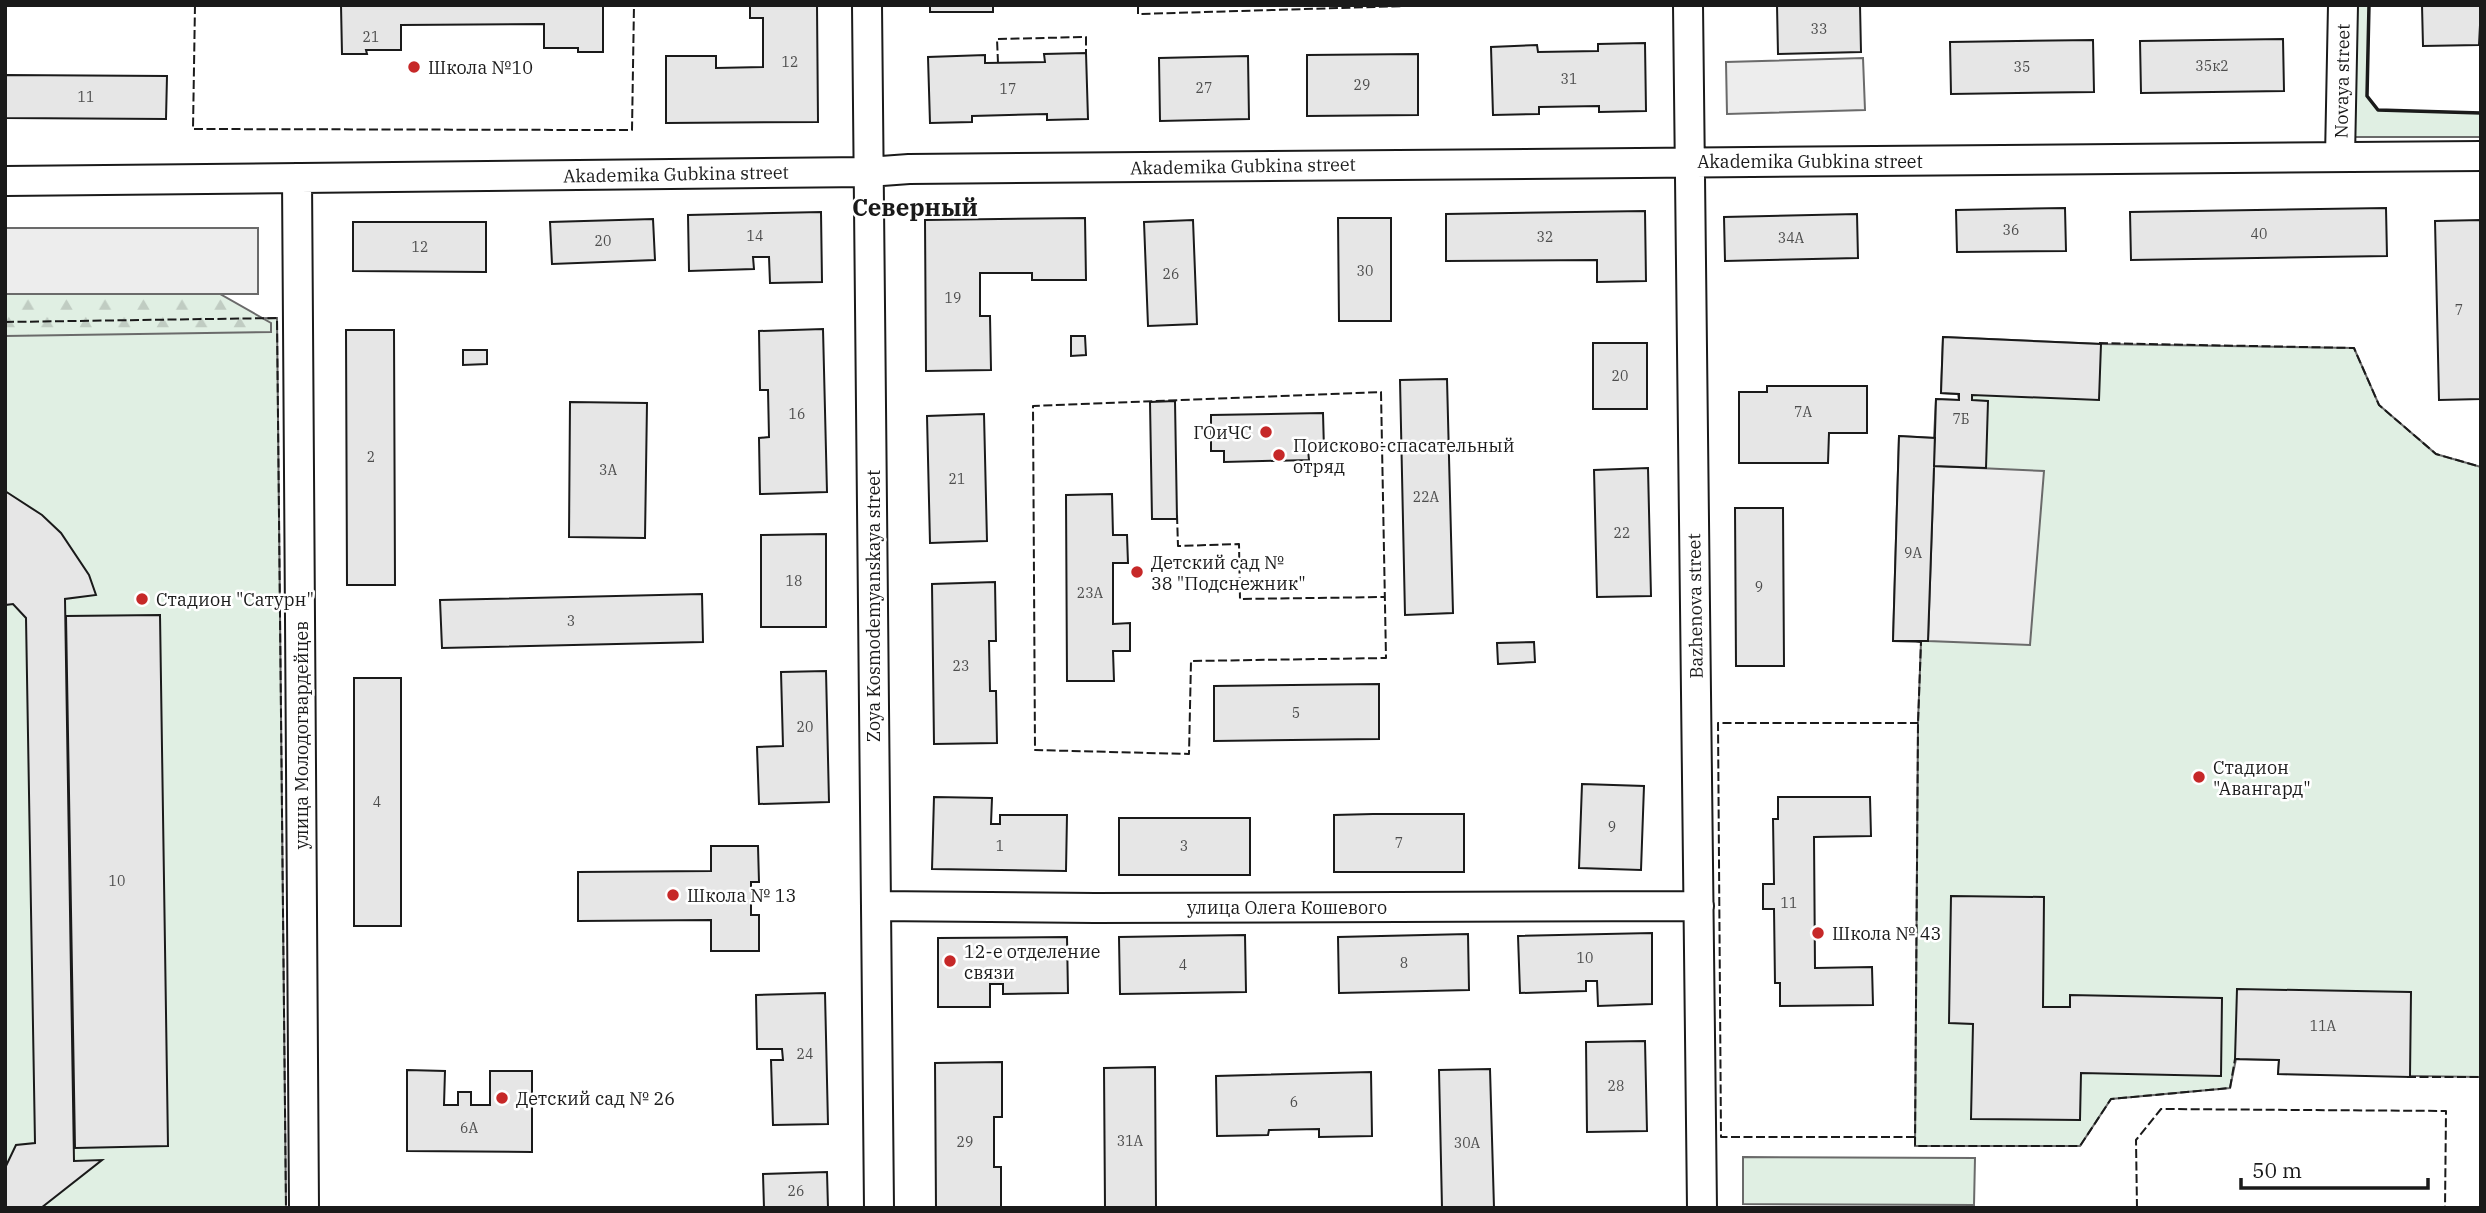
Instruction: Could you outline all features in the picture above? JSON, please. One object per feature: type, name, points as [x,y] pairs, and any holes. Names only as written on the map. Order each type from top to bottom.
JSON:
[{"type":"street","name":"Zoya Kosmodemyanskaya street","points":[[867,5],[879,1208]]},
{"type":"street","name":"Bazhenova street","points":[[1688,5],[1702,1208]]},
{"type":"street","name":"Novaya street","points":[[2340,156],[2343,5]]},
{"type":"street","name":"Akademika Gubkina street","points":[[5,181],[868,172],[909,169],[2481,156]]},
{"type":"street","name":"улица Молодогвардейцев","points":[[297,178],[304,1208]]},
{"type":"street","name":"улица Олега Кошевого","points":[[876,906],[1699,906]]},
{"type":"green space","points":[[2353,5],[2369,5],[2367,96],[2378,110],[2481,113],[2481,137],[2351,137]]},
{"type":"green space","points":[[5,294],[220,294],[271,323],[271,332],[5,336]]},
{"type":"green space","name":"Стадион \"Сатурн\"","points":[[277,318],[286,1208],[5,1208],[5,322]]},
{"type":"green space","name":"Стадион \"Авангард\"","points":[[1943,337],[2101,344],[2354,348],[2379,405],[2436,454],[2481,467],[2481,1077],[2278,1074],[2279,1060],[2236,1059],[2230,1088],[2111,1099],[2080,1146],[1915,1146],[1921,642],[1893,641],[1899,436],[1934,438],[1936,399],[1959,400],[1958,394],[1941,393]]},
{"type":"green space","points":[[1743,1157],[1975,1158],[1974,1205],[1743,1204]]},
{"type":"shaded area","points":[[1863,58],[1865,110],[1727,114],[1726,62]]},
{"type":"shaded area","points":[[5,228],[258,228],[258,294],[5,294]]},
{"type":"shaded area","points":[[1934,466],[2044,471],[2030,645],[1928,641]]},
{"type":"building","points":[[341,5],[603,5],[603,52],[578,52],[578,48],[544,48],[544,24],[401,25],[401,50],[366,50],[367,54],[342,54]]},
{"type":"building","points":[[750,5],[817,5],[818,122],[666,123],[666,56],[716,56],[716,68],[763,67],[763,18],[750,18]]},
{"type":"building","points":[[930,5],[993,5],[993,12],[930,12]]},
{"type":"building","points":[[1777,5],[1860,5],[1861,52],[1778,54]]},
{"type":"building","points":[[2422,5],[2481,5],[2479,45],[2423,46]]},
{"type":"building","points":[[2283,39],[2284,91],[2141,93],[2140,41]]},
{"type":"building","points":[[2093,40],[2094,92],[1951,94],[1950,42]]},
{"type":"building","points":[[1645,43],[1646,111],[1599,112],[1599,106],[1539,107],[1539,114],[1493,115],[1491,47],[1537,45],[1538,52],[1598,51],[1598,44]]},
{"type":"building","points":[[1086,53],[1088,119],[1047,120],[1047,114],[972,116],[972,122],[930,123],[928,57],[985,55],[985,63],[1045,62],[1044,54]]},
{"type":"building","points":[[1418,54],[1418,115],[1307,116],[1307,55]]},
{"type":"building","points":[[1248,56],[1249,119],[1160,121],[1159,58]]},
{"type":"building","points":[[5,75],[167,76],[166,119],[5,118]]},
{"type":"building","points":[[2065,208],[2066,251],[1957,252],[1956,210]]},
{"type":"building","points":[[2386,208],[2387,256],[2131,260],[2130,212]]},
{"type":"building","points":[[1645,211],[1646,281],[1597,282],[1597,260],[1446,261],[1446,214]]},
{"type":"building","points":[[821,212],[822,282],[770,283],[769,257],[753,257],[754,269],[689,271],[688,215]]},
{"type":"building","points":[[1857,214],[1858,258],[1725,261],[1724,217]]},
{"type":"building","points":[[1085,218],[1086,280],[1032,280],[1032,273],[980,273],[980,316],[990,316],[991,370],[926,371],[925,220]]},
{"type":"building","points":[[1338,218],[1391,218],[1391,321],[1339,321]]},
{"type":"building","points":[[653,219],[655,260],[552,264],[550,222]]},
{"type":"building","points":[[1193,220],[1197,324],[1148,326],[1144,222]]},
{"type":"building","points":[[2481,220],[2481,399],[2439,400],[2435,221]]},
{"type":"building","points":[[353,222],[486,222],[486,272],[353,271]]},
{"type":"building","points":[[823,329],[827,492],[760,494],[759,438],[769,437],[768,390],[760,390],[759,331]]},
{"type":"building","points":[[346,330],[394,330],[395,585],[347,585]]},
{"type":"building","points":[[1071,336],[1085,336],[1086,355],[1071,356]]},
{"type":"building","points":[[1943,337],[2101,344],[2099,400],[1972,395],[1972,400],[1988,401],[1986,468],[1934,466],[1936,399],[1959,400],[1959,394],[1941,393]]},
{"type":"building","points":[[1593,343],[1647,343],[1647,409],[1593,409]]},
{"type":"building","points":[[463,350],[487,350],[487,364],[463,365]]},
{"type":"building","points":[[1447,379],[1453,613],[1405,615],[1400,380]]},
{"type":"building","points":[[1767,386],[1867,386],[1867,433],[1829,433],[1828,463],[1739,463],[1739,392],[1767,392]]},
{"type":"building","points":[[1175,401],[1177,519],[1152,519],[1150,402]]},
{"type":"building","points":[[570,402],[647,403],[645,538],[569,537]]},
{"type":"building","points":[[1323,413],[1324,450],[1308,450],[1309,460],[1224,462],[1224,451],[1211,451],[1211,415]]},
{"type":"building","points":[[984,414],[987,541],[930,543],[927,416]]},
{"type":"building","points":[[1899,436],[1935,438],[1928,641],[1893,641]]},
{"type":"building","points":[[1648,468],[1651,596],[1597,597],[1594,470]]},
{"type":"building","points":[[5,491],[42,515],[61,533],[89,575],[96,595],[65,599],[74,1161],[102,1160],[41,1208],[5,1208],[5,1168],[16,1145],[35,1143],[26,618],[13,604],[5,605]]},
{"type":"building","points":[[1112,494],[1113,535],[1127,535],[1128,563],[1113,563],[1113,624],[1130,623],[1130,651],[1113,651],[1114,681],[1067,681],[1066,495]]},
{"type":"building","points":[[1735,508],[1783,508],[1784,666],[1736,666]]},
{"type":"building","points":[[826,534],[826,627],[761,627],[761,535]]},
{"type":"building","points":[[995,582],[996,641],[989,641],[990,691],[996,691],[997,743],[934,744],[932,584]]},
{"type":"building","points":[[702,594],[703,642],[442,648],[440,600]]},
{"type":"building","points":[[160,615],[168,1146],[75,1148],[66,616]]},
{"type":"building","points":[[1534,642],[1535,662],[1498,664],[1497,643]]},
{"type":"building","points":[[826,671],[829,802],[759,804],[757,747],[783,746],[781,672]]},
{"type":"building","points":[[354,678],[401,678],[401,926],[354,926]]},
{"type":"building","points":[[1379,684],[1379,739],[1214,741],[1214,686]]},
{"type":"building","points":[[1582,784],[1644,786],[1641,870],[1579,868]]},
{"type":"building","points":[[934,797],[992,798],[991,824],[1000,824],[1000,815],[1067,815],[1066,871],[932,869]]},
{"type":"building","points":[[1778,797],[1870,797],[1871,836],[1814,837],[1815,968],[1872,967],[1873,1005],[1780,1006],[1780,983],[1775,983],[1774,909],[1763,909],[1763,884],[1774,884],[1773,819],[1778,819]]},
{"type":"building","points":[[1464,814],[1464,872],[1334,872],[1334,815]]},
{"type":"building","points":[[1119,818],[1250,818],[1250,875],[1119,875]]},
{"type":"building","points":[[711,846],[758,846],[759,882],[751,882],[751,915],[759,915],[759,951],[711,951],[711,920],[578,921],[578,872],[711,871]]},
{"type":"building","points":[[1951,896],[2044,897],[2043,1007],[2070,1007],[2070,995],[2222,998],[2221,1076],[2081,1073],[2080,1120],[1971,1119],[1973,1024],[1949,1023]]},
{"type":"building","points":[[1652,933],[1652,1004],[1598,1006],[1597,981],[1586,981],[1586,991],[1520,993],[1518,936]]},
{"type":"building","points":[[1468,934],[1469,990],[1339,993],[1338,937]]},
{"type":"building","points":[[1245,935],[1246,992],[1120,994],[1119,937]]},
{"type":"building","points":[[1067,937],[1068,993],[1003,994],[1003,984],[990,984],[990,1007],[938,1007],[938,938]]},
{"type":"building","points":[[2237,989],[2411,992],[2410,1077],[2278,1074],[2279,1060],[2235,1059]]},
{"type":"building","points":[[825,993],[828,1124],[773,1125],[771,1060],[783,1060],[782,1049],[757,1049],[756,995]]},
{"type":"building","points":[[1645,1041],[1647,1131],[1587,1132],[1586,1042]]},
{"type":"building","points":[[1002,1062],[1002,1117],[994,1117],[994,1167],[1001,1167],[1001,1208],[936,1208],[935,1063]]},
{"type":"building","points":[[1155,1067],[1156,1208],[1105,1208],[1104,1068]]},
{"type":"building","points":[[1490,1069],[1494,1208],[1442,1208],[1439,1070]]},
{"type":"building","points":[[407,1070],[445,1071],[444,1105],[458,1105],[458,1092],[471,1092],[471,1105],[490,1105],[490,1071],[532,1071],[532,1152],[407,1151]]},
{"type":"building","points":[[1371,1072],[1372,1136],[1319,1137],[1319,1129],[1269,1130],[1268,1135],[1217,1136],[1216,1076]]},
{"type":"building","points":[[827,1172],[828,1208],[764,1208],[763,1174]]},
{"type":"fence","points":[[195,5],[193,129],[597,130],[632,130],[634,5]]},
{"type":"fence","points":[[1138,5],[1138,14],[1441,5]]},
{"type":"fence","points":[[998,63],[997,39],[1086,37],[1086,53]]},
{"type":"fence","points":[[5,322],[277,318],[286,1208]]},
{"type":"fence","points":[[2099,343],[2354,348],[2379,405],[2436,454],[2481,467]]},
{"type":"fence","points":[[1381,392],[1386,658],[1191,661],[1189,754],[1035,750],[1033,406],[1381,392]]},
{"type":"fence","points":[[1177,515],[1178,546],[1239,544],[1240,599],[1385,597]]},
{"type":"fence","points":[[1916,641],[1921,642],[1915,1146],[2080,1146],[2111,1099],[2230,1088],[2235,1059],[2240,1059]]},
{"type":"fence","points":[[1915,1137],[1721,1137],[1718,723],[1918,723]]},
{"type":"fence","points":[[2407,1077],[2481,1077]]},
{"type":"fence","points":[[2137,1208],[2136,1140],[2161,1109],[2446,1111],[2445,1208]]},
{"type":"wall","points":[[2369,5],[2367,96],[2378,110],[2481,113]]},
{"type":"place","name":"Школа №10","points":[[414,67]]},
{"type":"place","name":"ГОиЧС","points":[[1266,432]]},
{"type":"place","name":"Поисково-спасательный отряд","points":[[1279,455]]},
{"type":"place","name":"Детский сад № 38 \"Подснежник\"","points":[[1137,572]]},
{"type":"place","name":"Стадион \"Сатурн\"","points":[[142,599]]},
{"type":"place","name":"Стадион \"Авангард\"","points":[[2199,777]]},
{"type":"place","name":"Школа № 13","points":[[673,895]]},
{"type":"place","name":"Школа № 43","points":[[1818,933]]},
{"type":"place","name":"12-е отделение связи","points":[[950,961]]},
{"type":"place","name":"Детский сад № 26","points":[[502,1098]]},
{"type":"district","name":"Северный","points":[[915,207]]}]
